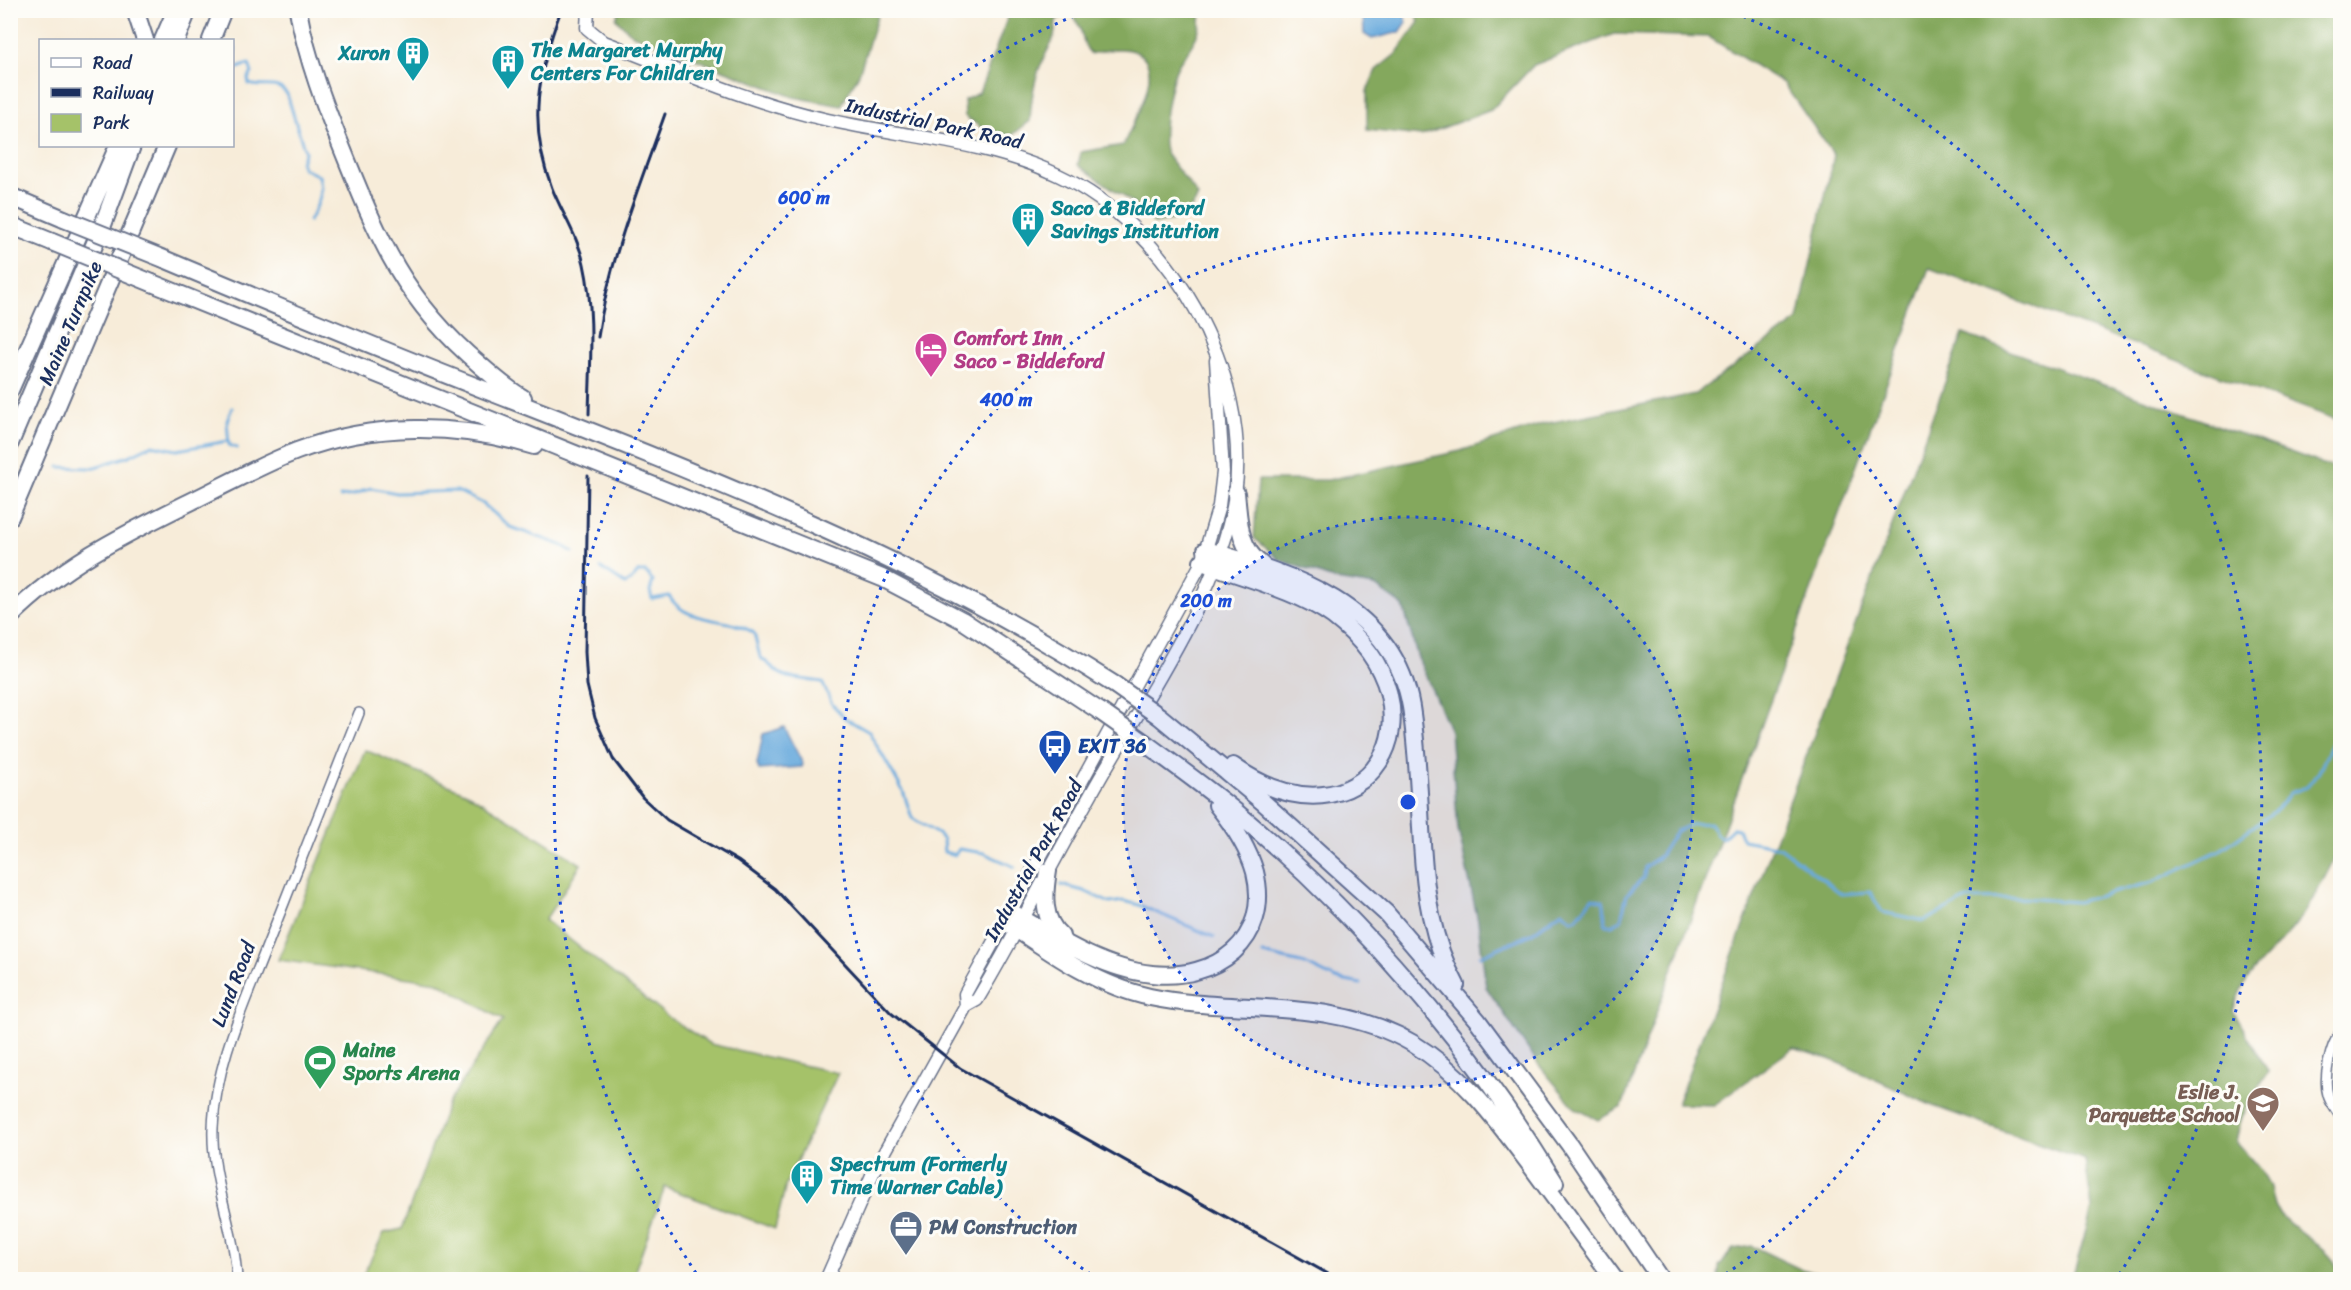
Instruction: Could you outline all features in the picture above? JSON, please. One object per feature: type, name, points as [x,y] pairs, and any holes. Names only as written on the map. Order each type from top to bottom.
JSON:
[{"type":"highway","points":[[135,10],[145,39]]},
{"type":"highway","points":[[163,39],[176,10]]},
{"type":"highway","points":[[176,39],[188,10]]},
{"type":"highway","points":[[211,39],[223,10]]},
{"type":"highway","points":[[298,10],[313,73],[333,126],[370,219],[403,280],[429,314],[464,351],[516,394],[561,418]]},
{"type":"highway","points":[[10,390],[118,147]]},
{"type":"highway","name":"Maine Turnpike","points":[[10,443],[132,147]]},
{"type":"highway","name":"Maine Turnpike","points":[[10,517],[167,147]]},
{"type":"highway","points":[[10,196],[373,346],[561,418],[800,518],[964,595],[1115,685],[1243,773],[1294,795],[1327,796],[1361,782],[1379,763],[1390,741],[1393,717],[1390,695],[1379,667],[1355,636],[1320,608],[1211,558]]},
{"type":"highway","points":[[10,225],[882,578],[962,620],[1101,711],[1236,812],[1320,890],[1428,1006],[1477,1068],[1542,1161],[1612,1275]]},
{"type":"highway","points":[[10,617],[54,578],[104,545],[281,458],[334,439],[396,429],[456,430],[507,438],[620,473]]},
{"type":"highway","points":[[1236,493],[1241,535],[1248,552],[1260,564],[1276,573]]},
{"type":"highway","points":[[1211,558],[1276,573],[1313,586],[1350,609],[1384,645],[1401,676],[1413,723],[1429,912],[1446,965],[1478,1021]]},
{"type":"highway","points":[[1159,716],[1263,802],[1386,913],[1478,1021],[1569,1144],[1661,1280]]},
{"type":"highway","points":[[1015,921],[1124,969],[1175,975],[1195,973],[1220,963],[1246,937],[1257,906],[1256,881],[1252,864],[1229,821],[1197,782]]},
{"type":"highway","points":[[1048,872],[1046,911],[1055,931],[1076,948]]},
{"type":"highway","points":[[1015,921],[1072,965],[1130,992],[1175,1000],[1328,1013],[1372,1025],[1410,1042],[1451,1071],[1486,1107],[1612,1275]]},
{"type":"main road","name":"Industrial Park Road","points":[[588,10],[587,28],[604,42],[752,98],[828,120],[1008,156],[1071,181],[1107,205],[1161,256],[1189,298],[1225,375],[1233,414],[1236,493],[1211,558],[1197,608],[1048,872],[965,994],[966,1006],[873,1173],[826,1280]]},
{"type":"main road","name":"Industrial Park Road","points":[[1015,921],[1211,558],[1223,472],[1216,360]]},
{"type":"street","name":"Lund Road","points":[[237,1280],[234,1250],[214,1162],[213,1128],[219,1083],[238,1021],[358,713]]},
{"type":"street","points":[[2340,1033],[2334,1045],[2326,1082],[2331,1102],[2340,1116]]},
{"type":"green space","points":[[619,10],[879,11],[859,74],[841,106],[793,97],[633,35],[616,19]]},
{"type":"green space","points":[[1010,11],[1200,11],[1198,33],[1179,64],[1172,82],[1164,124],[1167,155],[1198,196],[1187,213],[1176,219],[1155,224],[1130,201],[1078,165],[1081,152],[1123,145],[1143,103],[1149,72],[1146,60],[1136,52],[1115,49],[1090,54],[1078,24],[1070,13],[1056,20],[1054,38],[1035,82],[1030,121],[1011,136],[982,128],[965,116],[964,100],[979,93]]},
{"type":"green space","points":[[1415,11],[2340,11],[2340,421],[1929,268],[1622,1107],[1598,1120],[1575,1108],[1538,1064],[1486,987],[1478,921],[1458,829],[1450,731],[1418,658],[1403,606],[1375,586],[1336,580],[1280,560],[1254,538],[1258,480],[1328,480],[1460,451],[1543,424],[1695,394],[1798,320],[1834,155],[1783,83],[1709,37],[1614,34],[1534,65],[1491,110],[1421,136],[1367,130],[1367,91],[1376,70],[1396,54],[1419,22]]},
{"type":"green space","points":[[1963,334],[2340,470],[2340,847],[2303,914],[2249,977],[2233,1011],[2268,1071],[2241,1119],[2236,1142],[2255,1163],[2267,1181],[2276,1209],[2292,1226],[2324,1250],[2338,1269],[2340,1279],[2072,1279],[2092,1209],[2085,1160],[1933,1106],[1835,1061],[1793,1048],[1714,1105],[1677,1104]]},
{"type":"green space","points":[[365,750],[467,793],[581,864],[545,920],[671,1019],[710,1044],[838,1073],[786,1184],[775,1229],[665,1187],[632,1279],[361,1279],[384,1233],[402,1229],[448,1103],[503,1020],[438,982],[278,960]]},
{"type":"green space","points":[[1752,1246],[1796,1267],[1834,1279],[1718,1279],[1719,1266],[1733,1249]]},
{"type":"water","points":[[1363,11],[1402,11],[1407,22],[1400,32],[1372,39],[1364,34]]},
{"type":"water","points":[[784,727],[803,764],[802,767],[759,770],[757,764],[763,734]]},
{"type":"waterway","points":[[234,69],[249,64],[252,73],[248,78],[249,84],[278,87],[287,94],[305,152],[301,162],[303,168],[319,176],[321,189],[319,200],[309,221]]},
{"type":"waterway","points":[[232,408],[227,421],[229,445],[237,448]]},
{"type":"waterway","points":[[59,467],[92,468],[129,456],[152,445],[177,450],[228,441]]},
{"type":"waterway","points":[[340,497],[371,488],[397,493],[457,491],[482,503],[510,527],[561,545],[573,552]]},
{"type":"waterway","points":[[601,568],[625,584],[631,581],[638,572],[646,572],[653,581],[650,591],[652,599],[669,596],[686,612],[744,627],[754,633],[760,657],[779,673],[787,677],[822,682],[832,704],[845,718],[869,732],[903,791],[912,818],[939,835],[943,840],[944,852],[955,855],[959,849],[984,853],[1015,867]]},
{"type":"waterway","points":[[1480,956],[1531,934],[1562,911],[1572,920],[1577,918],[1592,898],[1603,901],[1606,925],[1612,925],[1621,920],[1627,894],[1644,877],[1645,867],[1660,856],[1676,831],[1692,824],[1710,823],[1717,835],[1723,838],[1733,828],[1738,829],[1743,840],[1780,847],[1842,894],[1870,892],[1882,912],[1924,921],[1967,899],[2023,898],[2077,902],[2153,882],[2222,849],[2276,810],[2290,793],[2307,787],[2319,772],[2340,730]]},
{"type":"waterway","points":[[1061,885],[1084,891],[1110,903],[1124,901],[1139,905],[1214,937]]},
{"type":"waterway","points":[[1263,954],[1305,964],[1336,979],[1361,984]]},
{"type":"railway","points":[[561,10],[541,77],[538,120],[544,165],[578,244],[584,264],[590,301],[589,414]]},
{"type":"railway","points":[[598,337],[617,252],[665,114]]},
{"type":"railway","points":[[588,476],[585,652],[587,685],[595,718],[613,759],[643,798],[667,820],[738,861],[775,889],[891,1013],[960,1068],[1339,1280]]},
{"type":"place","name":"Xuron","points":[[413,82]]},
{"type":"place","name":"The Margaret Murphy Centers For Children","points":[[508,90]]},
{"type":"place","name":"Saco & Biddeford Savings Institution","points":[[1028,248]]},
{"type":"place","name":"Comfort Inn Saco - Biddeford","points":[[931,378]]},
{"type":"place","name":"EXIT 36","points":[[1055,775]]},
{"type":"place","name":"Maine Sports Arena","points":[[320,1090]]},
{"type":"place","name":"Eslie J. Parquette School","points":[[2263,1132]]},
{"type":"place","name":"Spectrum (Formerly Time Warner Cable)","points":[[807,1205]]},
{"type":"place","name":"PM Construction","points":[[906,1256]]}]
